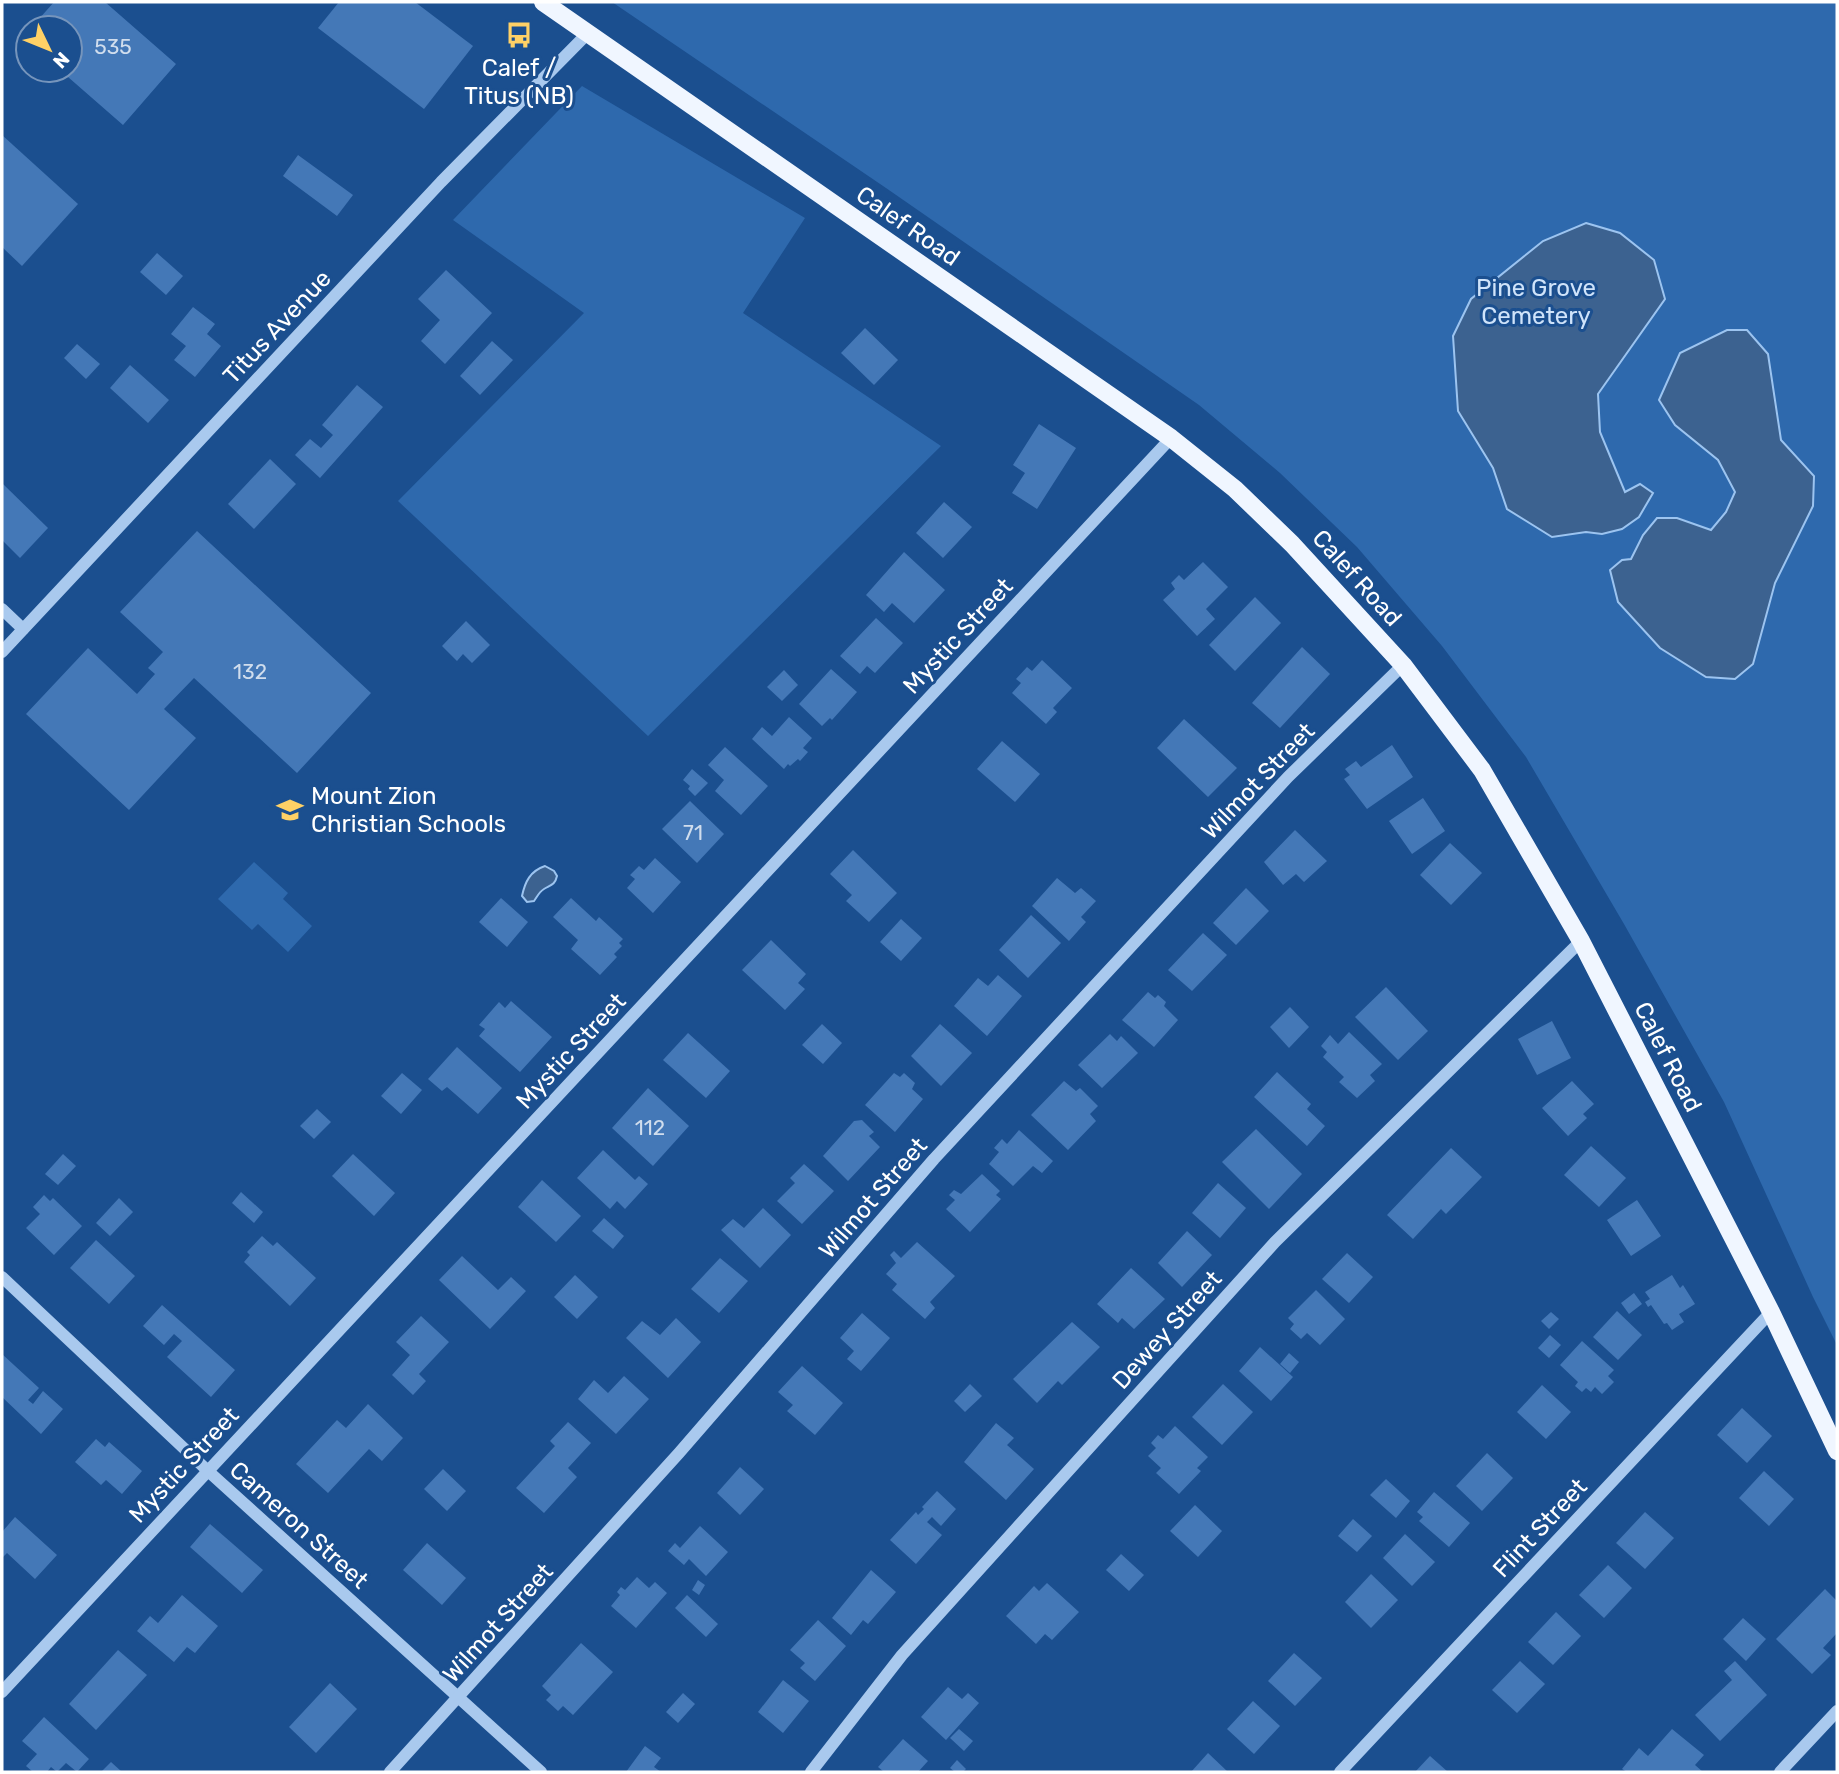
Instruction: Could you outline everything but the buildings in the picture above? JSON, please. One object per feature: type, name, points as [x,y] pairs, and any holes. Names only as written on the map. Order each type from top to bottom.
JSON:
[{"type":"main road","name":"Calef Road","points":[[543,2],[1171,438],[1235,489],[1292,544],[1403,665],[1482,770],[1581,941],[1771,1312],[1837,1451]]},
{"type":"street","name":"Titus Avenue","points":[[2,652],[431,192],[587,34]]},
{"type":"street","name":"Mystic Street","points":[[2,1692],[1171,438]]},
{"type":"street","points":[[2,609],[23,629]]},
{"type":"street","name":"Wilmot Street","points":[[390,1772],[679,1453],[934,1159],[1288,777],[1403,665]]},
{"type":"street","name":"Dewey Street","points":[[811,1772],[902,1655],[1275,1242],[1581,941]]},
{"type":"street","name":"Cameron Street","points":[[2,1277],[208,1471],[541,1772]]},
{"type":"street","name":"Flint Street","points":[[1340,1772],[1771,1312]]},
{"type":"street","points":[[1780,1772],[1837,1711]]},
{"type":"green space","name":"Pine Grove Cemetery","points":[[612,2],[1837,2],[1837,1345],[1724,1102],[1526,757],[1442,646],[1357,547],[1280,473],[1199,405]]},
{"type":"green space","points":[[582,86],[805,218],[743,313],[941,446],[648,736],[398,501],[584,313],[453,220]]},
{"type":"green space","points":[[254,862],[288,893],[283,899],[312,926],[288,952],[258,924],[252,930],[218,899]]},
{"type":"shaded area","points":[[1586,223],[1620,233],[1654,260],[1665,299],[1598,394],[1600,432],[1625,492],[1640,484],[1653,493],[1639,517],[1622,529],[1602,534],[1586,532],[1552,537],[1507,509],[1493,468],[1458,411],[1453,336],[1471,299],[1543,241]]},
{"type":"shaded area","points":[[1727,330],[1747,330],[1768,354],[1781,440],[1814,476],[1813,506],[1775,583],[1753,664],[1735,679],[1706,677],[1660,648],[1618,602],[1610,570],[1622,560],[1631,559],[1643,535],[1657,518],[1677,518],[1711,530],[1726,512],[1735,492],[1718,460],[1675,425],[1659,400],[1680,353]]},
{"type":"shaded area","points":[[545,866],[554,871],[557,876],[555,881],[534,901],[527,902],[522,896],[527,882],[532,874]]},
{"type":"place","name":"Calef / Titus (NB)","points":[[519,35]]},
{"type":"place","name":"Mount Zion Christian Schools","points":[[290,810]]}]
